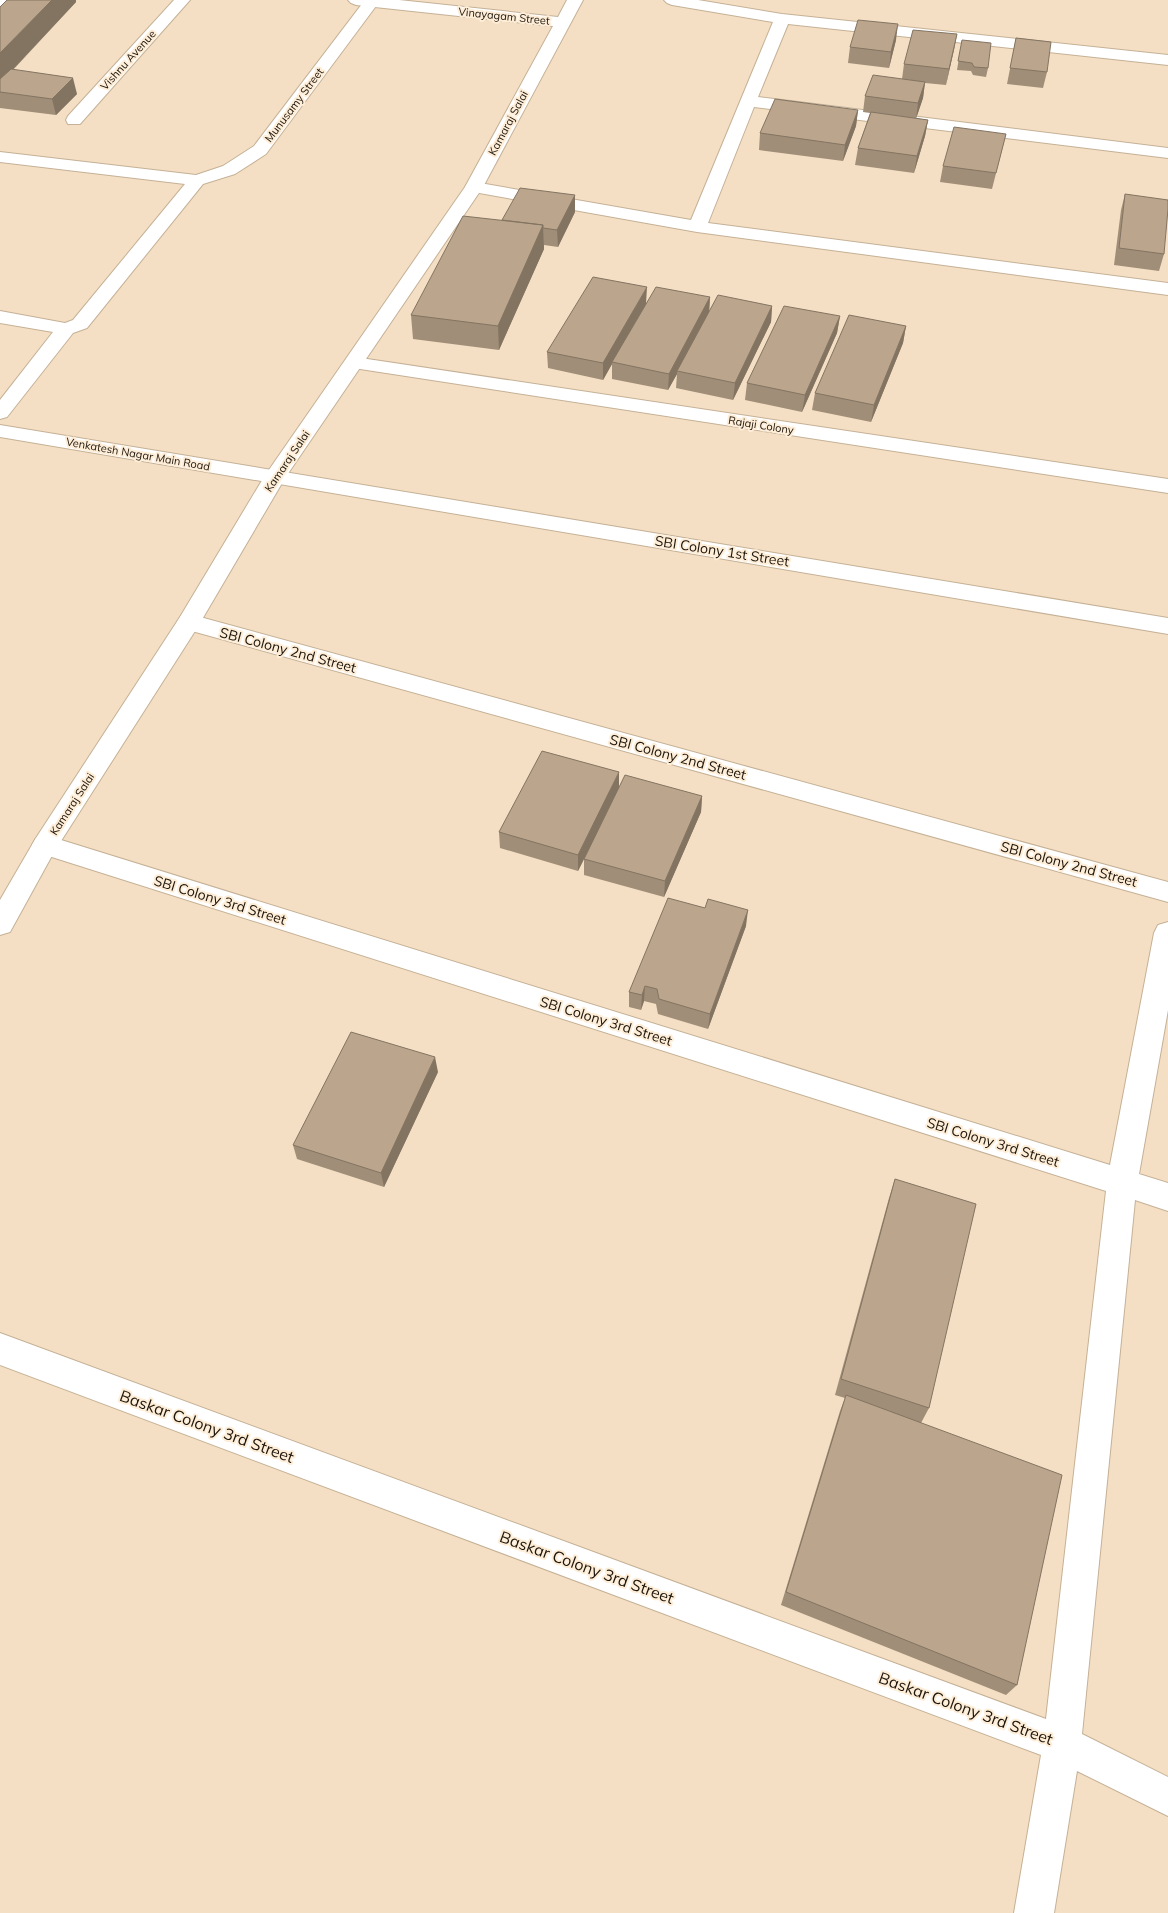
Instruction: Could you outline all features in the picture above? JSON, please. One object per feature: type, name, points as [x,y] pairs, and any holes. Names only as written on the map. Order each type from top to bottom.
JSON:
[{"type":"street","name":"Vishnu Avenue","points":[[74,120],[182,0]]},
{"type":"street","name":"Kamaraj Salai","points":[[0,924],[45,845],[189,622],[275,477],[474,187],[575,0]]},
{"type":"street","points":[[672,0],[782,19],[1168,60]]},
{"type":"street","name":"Vinayagam Street","points":[[364,1],[562,22]]},
{"type":"street","name":"Munusamy Street","points":[[197,180],[229,170],[260,150],[364,1]]},
{"type":"street","points":[[697,226],[782,19]]},
{"type":"street","points":[[749,100],[1168,153]]},
{"type":"street","points":[[0,157],[197,180]]},
{"type":"street","points":[[0,317],[66,328],[80,324],[197,180]]},
{"type":"street","points":[[474,187],[697,226],[1168,289]]},
{"type":"street","points":[[0,413],[66,328]]},
{"type":"street","name":"Rajaji Colony","points":[[354,363],[1168,486]]},
{"type":"street","name":"Venkatesh Nagar Main Road","points":[[0,431],[275,477]]},
{"type":"street","name":"SBI Colony 1st Street","points":[[275,477],[1168,626]]},
{"type":"street","name":"SBI Colony 2nd Street","points":[[189,622],[1168,892]]},
{"type":"street","name":"SBI Colony 3rd Street","points":[[45,845],[1168,1197]]},
{"type":"street","points":[[1034,1913],[1062,1744],[1122,1183],[1168,933]]},
{"type":"street","name":"Baskar Colony 3rd Street","points":[[0,1349],[1062,1744],[1168,1797]]},
{"type":"lane","points":[[0,4],[5,0]]},
{"type":"building","points":[[7,0],[52,0],[0,53],[0,7]]},
{"type":"building","points":[[858,20],[898,24],[891,52],[850,47]]},
{"type":"building","points":[[913,30],[957,34],[949,69],[904,64]]},
{"type":"building","points":[[1016,38],[1051,42],[1047,72],[1010,68]]},
{"type":"building","points":[[962,40],[991,43],[988,68],[974,67],[972,63],[958,61]]},
{"type":"building","points":[[11,69],[73,78],[52,99],[0,92],[0,79]]},
{"type":"building","points":[[873,75],[925,82],[918,103],[865,96]]},
{"type":"building","points":[[775,99],[858,110],[845,145],[760,133]]},
{"type":"building","points":[[871,112],[928,120],[917,156],[858,148]]},
{"type":"building","points":[[954,127],[1006,134],[996,173],[943,166]]},
{"type":"building","points":[[520,188],[575,195],[557,230],[543,228],[543,225],[502,220]]},
{"type":"building","points":[[1125,194],[1168,200],[1164,254],[1119,248]]},
{"type":"building","points":[[463,216],[543,225],[498,326],[411,315]]},
{"type":"building","points":[[593,277],[647,287],[603,363],[547,352]]},
{"type":"building","points":[[656,287],[710,297],[669,374],[612,362]]},
{"type":"building","points":[[718,295],[772,306],[735,383],[677,371]]},
{"type":"building","points":[[784,306],[840,316],[805,395],[747,383]]},
{"type":"building","points":[[849,315],[906,326],[874,405],[815,393]]},
{"type":"building","points":[[542,751],[619,772],[578,855],[499,832]]},
{"type":"building","points":[[625,775],[702,796],[665,881],[584,859]]},
{"type":"building","points":[[668,898],[705,908],[708,899],[748,910],[710,1014],[659,999],[657,989],[645,986],[642,995],[629,992]]},
{"type":"building","points":[[351,1032],[435,1057],[381,1173],[293,1145]]},
{"type":"building","points":[[895,1179],[976,1204],[929,1408],[841,1379]]},
{"type":"building","points":[[846,1395],[1062,1475],[1017,1685],[786,1592]]}]
